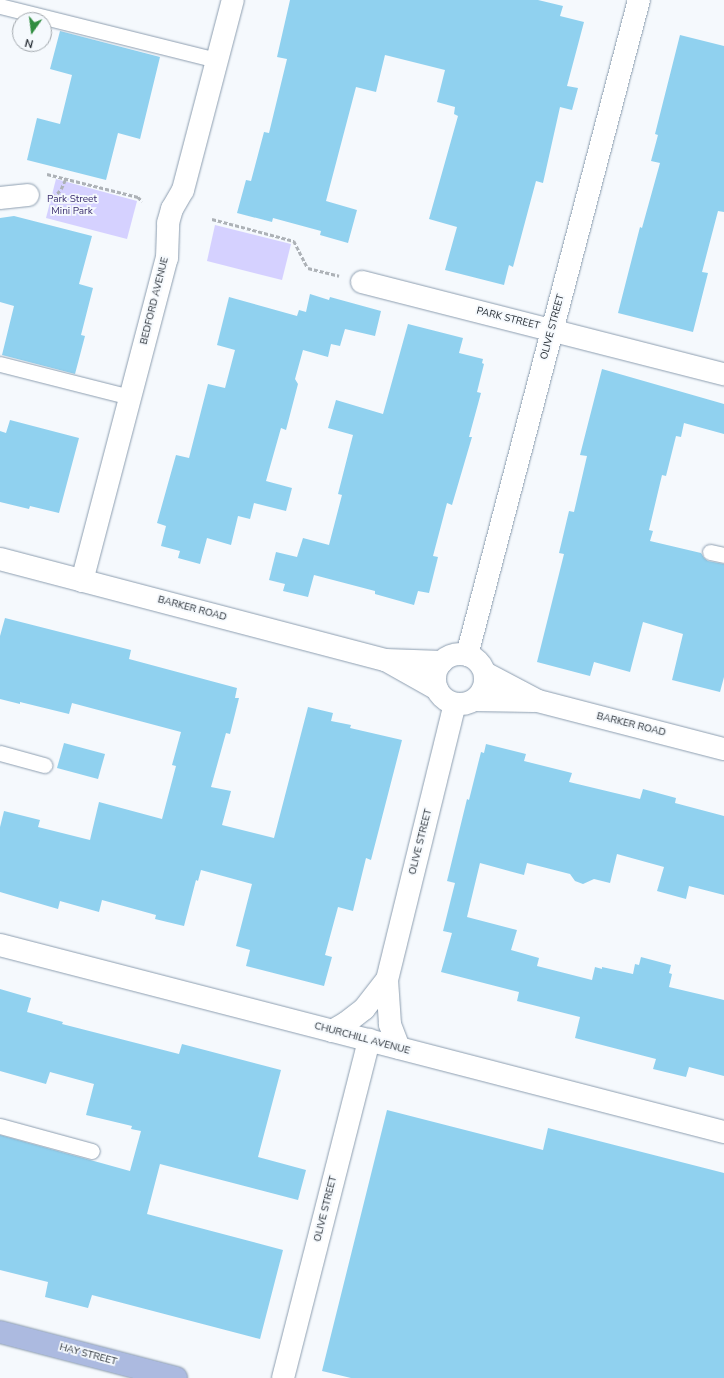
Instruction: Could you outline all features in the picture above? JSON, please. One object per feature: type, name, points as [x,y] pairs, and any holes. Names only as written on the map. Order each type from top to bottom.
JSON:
[{"type":"main road","name":"HAY STREET","points":[[0,1332],[176,1378]]},
{"type":"street","name":"BEDFORD AVENUE","points":[[82,581],[167,258],[168,223],[172,209],[183,190],[232,0]]},
{"type":"street","name":"OLIVE STREET","points":[[467,655],[640,0]]},
{"type":"street","points":[[0,198],[28,195]]},
{"type":"street","name":"PARK STREET","points":[[362,282],[724,374]]},
{"type":"street","name":"BARKER ROAD","points":[[0,559],[385,660],[442,662]]},
{"type":"street","points":[[454,655],[467,655],[478,662],[485,673],[484,688],[465,702],[447,701],[437,689],[436,675],[442,662],[454,655]]},
{"type":"street","name":"BARKER ROAD","points":[[385,660],[437,689]]},
{"type":"street","name":"BARKER ROAD","points":[[485,673],[538,701],[724,749]]},
{"type":"street","name":"BARKER ROAD","points":[[465,702],[538,701]]},
{"type":"street","name":"OLIVE STREET","points":[[399,1048],[390,1024],[387,980],[465,702]]},
{"type":"street","name":"CHURCHILL AVENUE","points":[[0,945],[724,1132]]},
{"type":"street","name":"OLIVE STREET","points":[[332,1031],[346,1023],[364,1009],[387,980]]},
{"type":"street","name":"OLIVE STREET","points":[[283,1378],[369,1040]]},
{"type":"lane","points":[[0,6],[217,60]]},
{"type":"lane","points":[[0,364],[130,398]]},
{"type":"lane","points":[[0,753],[44,765]]},
{"type":"lane","points":[[0,1126],[92,1151]]},
{"type":"path","points":[[47,174],[138,197],[142,201]]},
{"type":"path","points":[[212,219],[294,241],[308,268],[362,282]]},
{"type":"green space","name":"Park Street Mini Park","points":[[56,179],[137,201],[127,239],[46,218]]},
{"type":"green space","points":[[215,225],[291,244],[282,280],[207,261]]},
{"type":"building","points":[[290,0],[538,0],[563,6],[560,16],[584,22],[567,86],[578,88],[572,110],[560,107],[543,183],[536,181],[513,267],[509,265],[504,285],[445,270],[457,227],[429,219],[458,116],[454,114],[455,107],[437,102],[445,70],[385,55],[376,92],[356,87],[326,201],[357,210],[348,243],[320,235],[321,231],[273,218],[272,222],[237,213],[246,180],[251,181],[264,132],[269,133],[287,59],[277,57]]},
{"type":"building","points":[[60,31],[160,57],[140,139],[118,133],[106,180],[27,160],[37,118],[60,124],[72,75],[50,69]]},
{"type":"building","points":[[680,35],[724,46],[724,212],[718,211],[702,272],[708,273],[693,332],[618,313],[640,227],[642,228],[660,163],[651,161],[658,135],[655,134]]},
{"type":"building","points":[[14,216],[92,236],[79,284],[93,288],[81,335],[85,336],[75,374],[2,355],[14,306],[0,302],[0,218]]},
{"type":"building","points":[[310,294],[329,300],[330,297],[381,311],[375,336],[345,329],[340,346],[331,344],[328,357],[303,350],[295,379],[298,384],[286,430],[281,428],[266,481],[292,488],[286,511],[254,503],[250,519],[238,516],[231,545],[207,538],[200,564],[178,558],[180,551],[161,546],[166,526],[157,523],[176,455],[189,458],[208,384],[225,388],[235,350],[217,345],[229,297],[297,316],[299,310],[306,312]]},
{"type":"building","points":[[408,324],[463,338],[459,353],[483,359],[482,363],[484,364],[477,392],[481,393],[469,437],[472,437],[452,505],[447,503],[433,556],[438,557],[429,593],[418,591],[414,605],[375,594],[375,591],[314,575],[308,597],[283,591],[285,584],[269,580],[276,552],[297,557],[303,538],[329,545],[342,495],[338,494],[353,435],[328,428],[336,400],[383,414]]},
{"type":"building","points":[[602,369],[724,404],[724,434],[684,423],[681,437],[676,436],[666,476],[662,475],[649,530],[653,531],[650,541],[701,553],[708,561],[724,564],[724,677],[720,692],[672,680],[683,634],[643,622],[630,672],[594,662],[590,676],[537,662],[564,554],[559,553],[569,511],[574,512],[587,456],[580,455]]},
{"type":"building","points":[[10,420],[79,438],[59,513],[30,506],[29,509],[0,502],[0,431],[6,433]]},
{"type":"building","points":[[5,618],[131,650],[129,659],[237,688],[235,698],[239,698],[230,734],[226,733],[211,787],[231,791],[222,825],[274,838],[308,707],[333,713],[331,721],[351,725],[350,728],[402,740],[371,860],[366,858],[353,911],[338,907],[325,955],[332,957],[324,986],[246,966],[250,950],[236,946],[252,884],[201,870],[198,881],[196,880],[184,926],[155,919],[156,915],[102,900],[99,912],[60,901],[58,909],[0,892],[0,827],[4,811],[40,820],[38,827],[90,840],[99,802],[162,819],[176,766],[172,765],[181,732],[72,703],[69,714],[20,702],[20,704],[0,699],[0,636]]},
{"type":"building","points":[[64,743],[105,754],[98,779],[57,768]]},
{"type":"building","points":[[486,744],[526,754],[524,761],[572,773],[569,782],[640,799],[643,789],[676,798],[675,803],[724,816],[724,895],[689,886],[686,899],[657,891],[664,867],[617,854],[610,883],[594,879],[583,884],[575,881],[570,874],[527,863],[524,875],[480,863],[467,917],[517,930],[511,950],[539,958],[537,966],[592,980],[595,967],[602,969],[602,967],[633,974],[635,964],[639,965],[641,957],[671,965],[669,973],[672,974],[669,987],[724,1000],[724,1076],[689,1067],[686,1077],[653,1069],[656,1059],[575,1038],[580,1017],[517,1001],[519,992],[441,972],[452,933],[443,931],[455,883],[447,881],[467,799],[469,800],[481,752],[484,753]]},
{"type":"building","points":[[0,989],[31,998],[27,1012],[63,1022],[62,1024],[179,1054],[182,1044],[281,1070],[258,1157],[306,1170],[298,1200],[160,1164],[147,1214],[283,1250],[260,1339],[92,1295],[88,1308],[45,1297],[48,1282],[0,1270],[0,1135],[130,1171],[141,1131],[131,1129],[132,1126],[86,1115],[94,1084],[50,1072],[46,1084],[0,1071]]},
{"type":"building","points":[[387,1110],[543,1150],[548,1128],[724,1173],[724,1378],[351,1378],[322,1371]]}]
